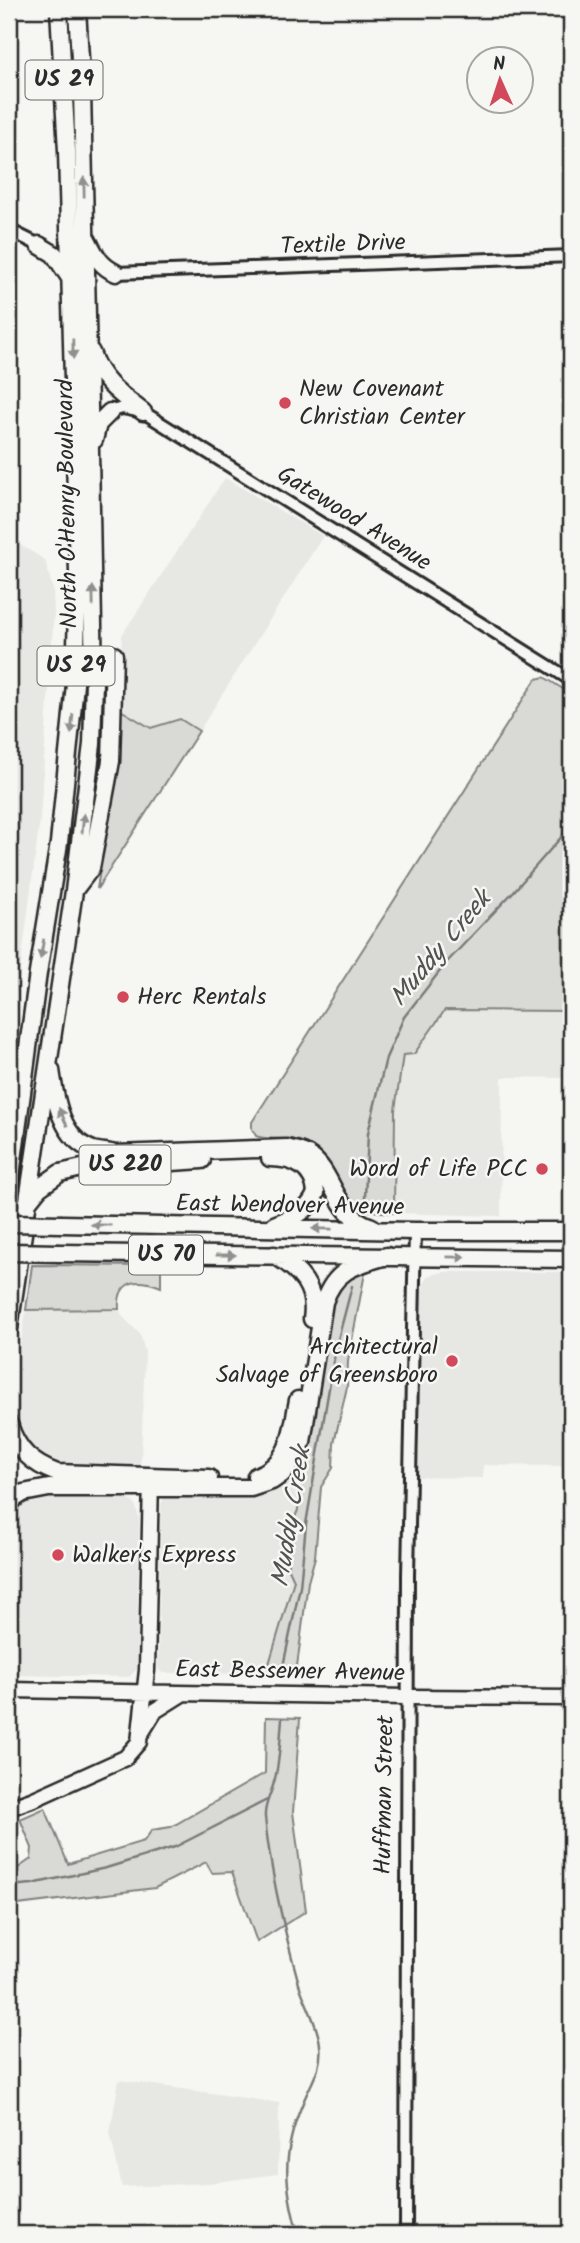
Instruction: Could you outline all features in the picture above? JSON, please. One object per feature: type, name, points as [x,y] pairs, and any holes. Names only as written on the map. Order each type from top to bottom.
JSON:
[{"type":"highway","name":"North O'Henry Boulevard","points":[[9,1190],[38,973],[60,843],[75,684],[78,572],[69,215],[60,9]]},
{"type":"highway","name":"North O'Henry Boulevard","points":[[9,1328],[74,891],[92,744],[94,682],[90,452],[82,92],[76,9]]},
{"type":"highway","points":[[38,245],[54,240],[61,233],[69,215]]},
{"type":"highway","points":[[85,234],[96,257],[105,268],[116,273]]},
{"type":"highway","points":[[38,245],[54,254],[71,281]]},
{"type":"highway","points":[[86,304],[96,286],[116,273]]},
{"type":"highway","points":[[87,338],[97,369],[103,378],[144,412]]},
{"type":"highway","points":[[90,452],[98,424],[110,412]]},
{"type":"highway","points":[[74,891],[91,868],[109,774],[114,655]]},
{"type":"highway","points":[[9,1076],[15,1071],[28,1047]]},
{"type":"highway","points":[[48,1054],[55,1099],[62,1119],[73,1135],[90,1149],[115,1154],[237,1153],[287,1148],[306,1154],[320,1166],[337,1198],[351,1214],[365,1225],[382,1230]]},
{"type":"highway","name":"US 220","points":[[26,1205],[39,1188],[60,1173],[82,1168],[237,1153],[287,1159],[304,1167],[311,1174],[316,1192],[309,1206],[302,1212],[267,1228]]},
{"type":"highway","name":"East Wendover Avenue","points":[[9,1223],[415,1231],[571,1231]]},
{"type":"highway","name":"East Wendover Avenue","points":[[9,1252],[571,1259]]},
{"type":"highway","points":[[9,1502],[23,1493],[49,1488],[251,1477],[269,1470],[288,1449],[314,1306],[306,1280],[274,1255]]},
{"type":"highway","points":[[9,1424],[26,1457],[40,1467],[57,1473],[151,1483],[250,1488],[272,1481],[282,1474],[298,1454],[302,1442],[328,1290],[334,1280],[345,1272],[387,1256]]},
{"type":"main road","points":[[141,1733],[147,1670],[151,1483]]},
{"type":"main road","name":"East Bessemer Avenue","points":[[9,1690],[571,1698]]},
{"type":"main road","points":[[9,1808],[125,1758],[135,1748],[155,1711],[183,1693]]},
{"type":"street","points":[[9,230],[38,245]]},
{"type":"street","name":"Textile Drive","points":[[116,273],[571,256]]},
{"type":"street","points":[[110,412],[122,408],[144,412]]},
{"type":"street","name":"Gatewood Avenue","points":[[144,412],[571,680]]},
{"type":"street","name":"Huffman Street","points":[[406,2234],[407,1697],[415,1231]]},
{"type":"shaded area","points":[[225,478],[323,536],[199,731],[180,719],[151,728],[119,709],[122,635]]},
{"type":"shaded area","points":[[9,538],[45,560],[53,590],[54,612],[40,819],[9,1057]]},
{"type":"shaded area","points":[[544,677],[571,694],[571,1011],[445,1010],[414,1054],[403,1055],[395,1110],[394,1213],[361,1209],[345,1198],[327,1164],[315,1149],[299,1141],[256,1136],[252,1122],[536,679]]},
{"type":"shaded area","points":[[119,709],[151,728],[180,719],[199,731],[97,889],[118,750]]},
{"type":"shaded area","points":[[445,1010],[571,1011],[571,1078],[502,1077],[501,1216],[394,1213],[395,1110],[403,1055],[414,1054]]},
{"type":"shaded area","points":[[32,1265],[161,1266],[161,1287],[145,1282],[131,1283],[122,1292],[119,1309],[26,1310]]},
{"type":"shaded area","points":[[444,1272],[567,1272],[570,1278],[567,1466],[483,1465],[483,1478],[418,1477],[421,1293],[427,1276]]},
{"type":"shaded area","points":[[365,1273],[348,1361],[347,1387],[334,1443],[333,1468],[321,1487],[315,1557],[308,1582],[296,1674],[266,1674],[294,1580],[288,1567],[289,1532],[298,1510],[298,1481],[291,1475],[306,1453],[330,1299],[344,1282]]},
{"type":"shaded area","points":[[119,1309],[140,1334],[145,1352],[141,1460],[138,1467],[132,1470],[63,1469],[36,1458],[14,1423],[17,1367],[26,1310]]},
{"type":"shaded area","points":[[291,1475],[298,1480],[298,1510],[289,1532],[294,1579],[266,1674],[160,1671],[161,1504],[164,1498],[171,1494]]},
{"type":"shaded area","points":[[37,1495],[122,1495],[135,1504],[139,1518],[137,1669],[129,1677],[9,1675],[9,1510]]},
{"type":"shaded area","points":[[266,1717],[300,1718],[293,1812],[306,1911],[257,1942],[232,1872],[212,1873],[206,1862],[155,1888],[9,1906],[9,1867],[18,1868],[31,1859],[32,1848],[20,1819],[45,1808],[68,1864],[144,1841],[152,1830],[171,1827],[265,1773]]},
{"type":"shaded area","points":[[119,2080],[279,2103],[278,2174],[208,2183],[122,2187],[110,2133]]},
{"type":"waterway","name":"Muddy Creek","points":[[365,1198],[368,1133],[386,1058],[404,1017],[447,962],[571,826]]},
{"type":"waterway","name":"Muddy Creek","points":[[282,1671],[300,1587],[306,1524],[336,1347],[352,1286]]},
{"type":"waterway","points":[[282,1719],[278,1767],[265,1812],[267,1838],[288,1943],[320,2045],[318,2069],[302,2105],[288,2154],[288,2184],[298,2234]]},
{"type":"waterway","name":"Muddy Creek","points":[[9,1886],[32,1884],[106,1868],[175,1847],[267,1800]]},
{"type":"place","name":"New Covenant Christian Center","points":[[285,403]]},
{"type":"place","name":"Herc Rentals","points":[[123,997]]},
{"type":"place","name":"Word of Life PCC","points":[[542,1169]]},
{"type":"place","name":"Architectural Salvage of Greensboro","points":[[452,1361]]},
{"type":"place","name":"Walker's Express","points":[[58,1555]]}]
